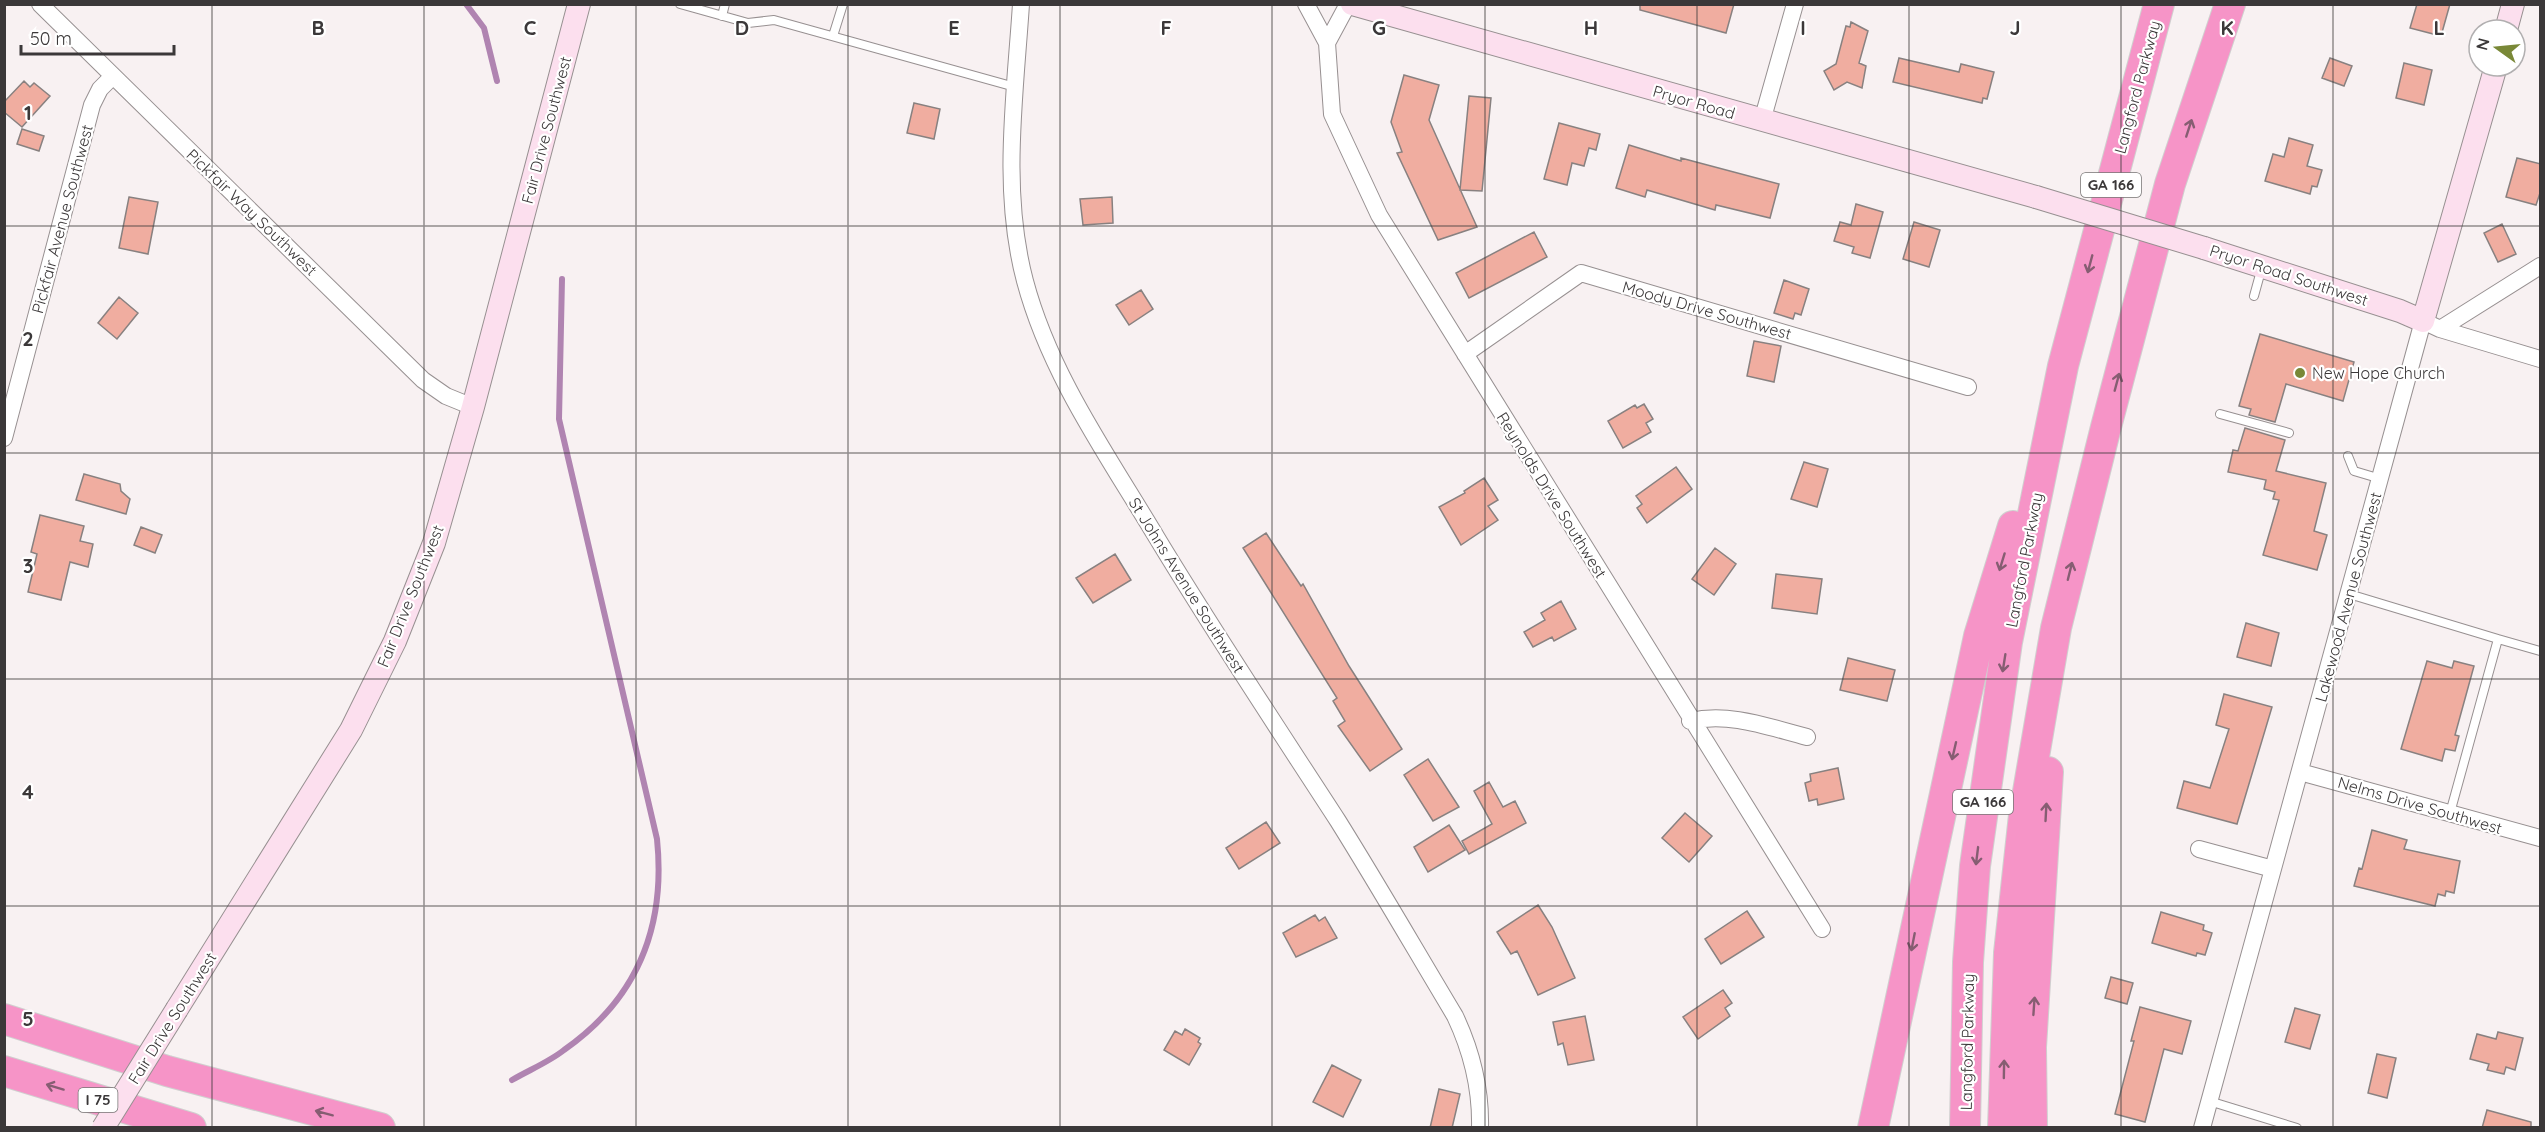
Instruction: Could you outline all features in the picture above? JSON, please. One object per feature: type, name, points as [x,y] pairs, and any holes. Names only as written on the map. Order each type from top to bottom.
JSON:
[{"type":"highway","name":"Langford Parkway","points":[[1965,1128],[1968,962],[1985,790],[2007,642],[2063,366],[2159,4]]},
{"type":"highway","name":"GA 166","points":[[2003,1128],[2009,953],[2024,815],[2056,628],[2170,183],[2230,4]]},
{"type":"highway","points":[[1873,1128],[1979,636],[2063,366]]},
{"type":"highway","points":[[2032,1128],[2031,1047],[2056,628]]},
{"type":"highway","points":[[4,1019],[167,1071],[380,1128]]},
{"type":"highway","name":"I 75","points":[[4,1071],[191,1128]]},
{"type":"street","name":"Pickfair Way Southwest","points":[[39,4],[423,380],[446,396],[473,407]]},
{"type":"street","name":"Fair Drive Southwest","points":[[103,1128],[351,730],[390,650],[434,543],[473,407],[579,4]]},
{"type":"street","name":"St Johns Avenue Southwest","points":[[1021,4],[1011,153],[1013,217],[1025,280],[1042,333],[1065,384],[1212,629],[1339,823],[1455,1016],[1469,1045],[1480,1095],[1480,1128]]},
{"type":"street","points":[[1306,4],[1327,43]]},
{"type":"street","points":[[1327,43],[1350,4]]},
{"type":"street","name":"Pryor Road","points":[[1350,4],[2036,197]]},
{"type":"street","points":[[1762,121],[1795,4]]},
{"type":"street","name":"Reynolds Drive Southwest","points":[[1327,43],[1332,114],[1379,215],[1690,721],[1822,929]]},
{"type":"street","name":"Pickfair Avenue Southwest","points":[[4,438],[92,105],[100,89],[113,76]]},
{"type":"street","name":"Lakewood Avenue Southwest","points":[[2202,1128],[2381,479],[2432,325],[2493,78]]},
{"type":"street","name":"Pryor Road Southwest","points":[[2036,197],[2400,310],[2432,325],[2541,359]]},
{"type":"street","points":[[2432,325],[2541,266]]},
{"type":"street","name":"Moody Drive Southwest","points":[[1465,354],[1581,273],[1968,387]]},
{"type":"street","points":[[1690,721],[1711,716],[1732,718],[1807,737]]},
{"type":"street","name":"Nelms Drive Southwest","points":[[2300,771],[2541,838]]},
{"type":"street","points":[[2199,849],[2273,869]]},
{"type":"lane","points":[[680,4],[748,23],[774,20],[1015,87]]},
{"type":"lane","points":[[722,16],[725,4]]},
{"type":"lane","points":[[833,36],[843,4]]},
{"type":"lane","points":[[2254,296],[2262,266]]},
{"type":"lane","points":[[2220,414],[2289,433]]},
{"type":"lane","points":[[2348,456],[2354,471],[2381,479]]},
{"type":"lane","points":[[2349,594],[2541,651]]},
{"type":"lane","points":[[2450,813],[2498,639]]},
{"type":"lane","points":[[2209,1101],[2296,1128]]},
{"type":"building","points":[[1640,4],[1734,4],[1726,33],[1640,10]]},
{"type":"building","points":[[2417,4],[2450,4],[2441,36],[2410,28]]},
{"type":"building","points":[[1851,22],[1868,31],[1859,63],[1866,66],[1862,88],[1847,82],[1834,90],[1824,71],[1836,64],[1846,26],[1850,27]]},
{"type":"building","points":[[1899,58],[1959,72],[1961,64],[1994,72],[1987,99],[1983,98],[1982,103],[1893,82]]},
{"type":"building","points":[[2330,58],[2352,66],[2344,86],[2322,78]]},
{"type":"building","points":[[2404,63],[2432,70],[2424,105],[2396,98]]},
{"type":"building","points":[[1404,75],[1439,85],[1429,120],[1477,227],[1438,240],[1397,153],[1402,152],[1391,122]]},
{"type":"building","points":[[24,81],[30,87],[34,83],[50,96],[22,127],[4,112],[4,102]]},
{"type":"building","points":[[1469,96],[1491,98],[1482,191],[1460,190]]},
{"type":"building","points":[[914,103],[940,109],[934,139],[907,133]]},
{"type":"building","points":[[1559,123],[1600,134],[1596,150],[1589,148],[1584,166],[1572,163],[1567,185],[1544,179]]},
{"type":"building","points":[[22,129],[44,136],[39,151],[17,144]]},
{"type":"building","points":[[2289,138],[2313,145],[2307,166],[2322,170],[2317,187],[2312,186],[2310,194],[2265,181],[2273,154],[2284,157]]},
{"type":"building","points":[[1629,145],[1681,161],[1681,158],[1779,184],[1770,218],[1716,205],[1715,210],[1647,190],[1645,197],[1616,188]]},
{"type":"building","points":[[2517,158],[2541,164],[2541,190],[2536,205],[2506,197]]},
{"type":"building","points":[[129,197],[158,202],[148,254],[119,248]]},
{"type":"building","points":[[1112,197],[1113,223],[1083,225],[1080,199]]},
{"type":"building","points":[[1856,204],[1883,212],[1870,258],[1852,253],[1854,247],[1834,241],[1840,222],[1851,225]]},
{"type":"building","points":[[1914,222],[1940,230],[1929,267],[1903,259]]},
{"type":"building","points":[[2502,224],[2516,254],[2498,262],[2484,233]]},
{"type":"building","points":[[1534,232],[1547,257],[1469,298],[1456,273]]},
{"type":"building","points":[[1784,280],[1809,289],[1801,315],[1795,313],[1793,319],[1774,313]]},
{"type":"building","points":[[1141,290],[1153,309],[1129,325],[1116,305]]},
{"type":"building","points":[[119,297],[138,313],[117,339],[98,323]]},
{"type":"building","name":"New Hope Church","points":[[2260,334],[2354,362],[2343,401],[2286,384],[2275,422],[2249,415],[2251,409],[2239,406]]},
{"type":"building","points":[[1754,341],[1781,346],[1774,382],[1747,376]]},
{"type":"building","points":[[1644,404],[1653,419],[1646,423],[1651,432],[1623,448],[1608,421],[1635,405],[1637,408]]},
{"type":"building","points":[[2245,428],[2285,440],[2276,471],[2326,483],[2314,531],[2327,535],[2317,570],[2263,555],[2279,500],[2273,499],[2275,492],[2264,489],[2266,480],[2228,472],[2233,450],[2238,451]]},
{"type":"building","points":[[1804,462],[1828,469],[1817,507],[1791,499]]},
{"type":"building","points":[[1676,467],[1692,489],[1647,523],[1637,508],[1642,504],[1636,496]]},
{"type":"building","points":[[84,474],[120,484],[121,491],[130,499],[126,514],[76,500]]},
{"type":"building","points":[[1484,478],[1498,500],[1488,506],[1498,520],[1461,545],[1439,507],[1465,493],[1464,491]]},
{"type":"building","points":[[40,515],[84,526],[80,541],[93,544],[88,567],[70,562],[61,600],[28,592],[37,554],[31,552]]},
{"type":"building","points":[[141,527],[162,535],[155,553],[134,545]]},
{"type":"building","points":[[1266,533],[1301,586],[1303,584],[1349,666],[1402,749],[1370,771],[1338,726],[1345,721],[1333,701],[1337,698],[1243,548]]},
{"type":"building","points":[[1715,548],[1736,564],[1714,595],[1692,579]]},
{"type":"building","points":[[1115,554],[1131,580],[1093,603],[1076,578]]},
{"type":"building","points":[[1776,574],[1822,579],[1817,614],[1772,608]]},
{"type":"building","points":[[1561,601],[1576,629],[1554,641],[1552,637],[1533,647],[1524,632],[1545,620],[1541,613]]},
{"type":"building","points":[[2246,623],[2279,633],[2271,666],[2237,657]]},
{"type":"building","points":[[1848,658],[1895,670],[1887,701],[1840,690]]},
{"type":"building","points":[[2427,661],[2452,668],[2454,661],[2474,666],[2455,735],[2459,736],[2455,751],[2445,749],[2442,761],[2401,749]]},
{"type":"building","points":[[2224,694],[2272,707],[2237,824],[2177,808],[2184,781],[2210,788],[2229,729],[2216,725]]},
{"type":"building","points":[[1428,759],[1459,807],[1433,821],[1404,775]]},
{"type":"building","points":[[1838,768],[1844,799],[1818,805],[1817,799],[1809,801],[1805,783],[1811,781],[1810,774]]},
{"type":"building","points":[[1489,782],[1503,807],[1515,801],[1526,823],[1469,854],[1462,841],[1492,824],[1474,791]]},
{"type":"building","points":[[1685,813],[1712,836],[1689,862],[1662,838]]},
{"type":"building","points":[[1266,822],[1280,843],[1239,869],[1226,848]]},
{"type":"building","points":[[1449,825],[1465,850],[1428,872],[1414,847]]},
{"type":"building","points":[[2372,830],[2407,840],[2404,849],[2460,861],[2454,893],[2446,891],[2445,896],[2438,894],[2435,906],[2354,886],[2359,868],[2362,869]]},
{"type":"building","points":[[1538,905],[1552,927],[1575,978],[1538,995],[1517,951],[1511,954],[1497,932]]},
{"type":"building","points":[[1747,911],[1764,937],[1721,964],[1705,939]]},
{"type":"building","points":[[2161,912],[2204,925],[2203,930],[2212,933],[2205,955],[2197,953],[2196,956],[2152,943]]},
{"type":"building","points":[[1315,915],[1319,921],[1325,917],[1337,938],[1296,957],[1283,933]]},
{"type":"building","points":[[2111,977],[2133,983],[2127,1004],[2105,998]]},
{"type":"building","points":[[1723,990],[1732,1003],[1725,1008],[1730,1016],[1698,1039],[1683,1017]]},
{"type":"building","points":[[2140,1007],[2191,1021],[2182,1054],[2164,1049],[2145,1122],[2115,1114],[2134,1041],[2131,1041]]},
{"type":"building","points":[[2295,1008],[2320,1015],[2310,1049],[2285,1042]]},
{"type":"building","points":[[1585,1016],[1594,1060],[1568,1065],[1563,1043],[1558,1045],[1553,1022]]},
{"type":"building","points":[[1185,1029],[1200,1038],[1198,1042],[1201,1044],[1189,1065],[1164,1050],[1175,1031],[1182,1035]]},
{"type":"building","points":[[2498,1032],[2523,1038],[2515,1070],[2506,1067],[2504,1074],[2487,1070],[2489,1064],[2470,1059],[2477,1034],[2496,1039]]},
{"type":"building","points":[[2377,1054],[2396,1058],[2387,1098],[2368,1093]]},
{"type":"building","points":[[1332,1065],[1361,1080],[1343,1117],[1313,1102]]},
{"type":"building","points":[[1439,1089],[1460,1094],[1452,1128],[1430,1128]]},
{"type":"building","points":[[2487,1110],[2531,1122],[2531,1128],[2482,1128]]},
{"type":"waterway","points":[[466,4],[484,28],[497,81]]},
{"type":"waterway","points":[[512,1080],[558,1054],[589,1030],[611,1008],[628,984],[651,931],[657,902],[659,871],[657,839],[559,419],[562,279]]},
{"type":"place","name":"New Hope Church","points":[[2300,373]]}]
